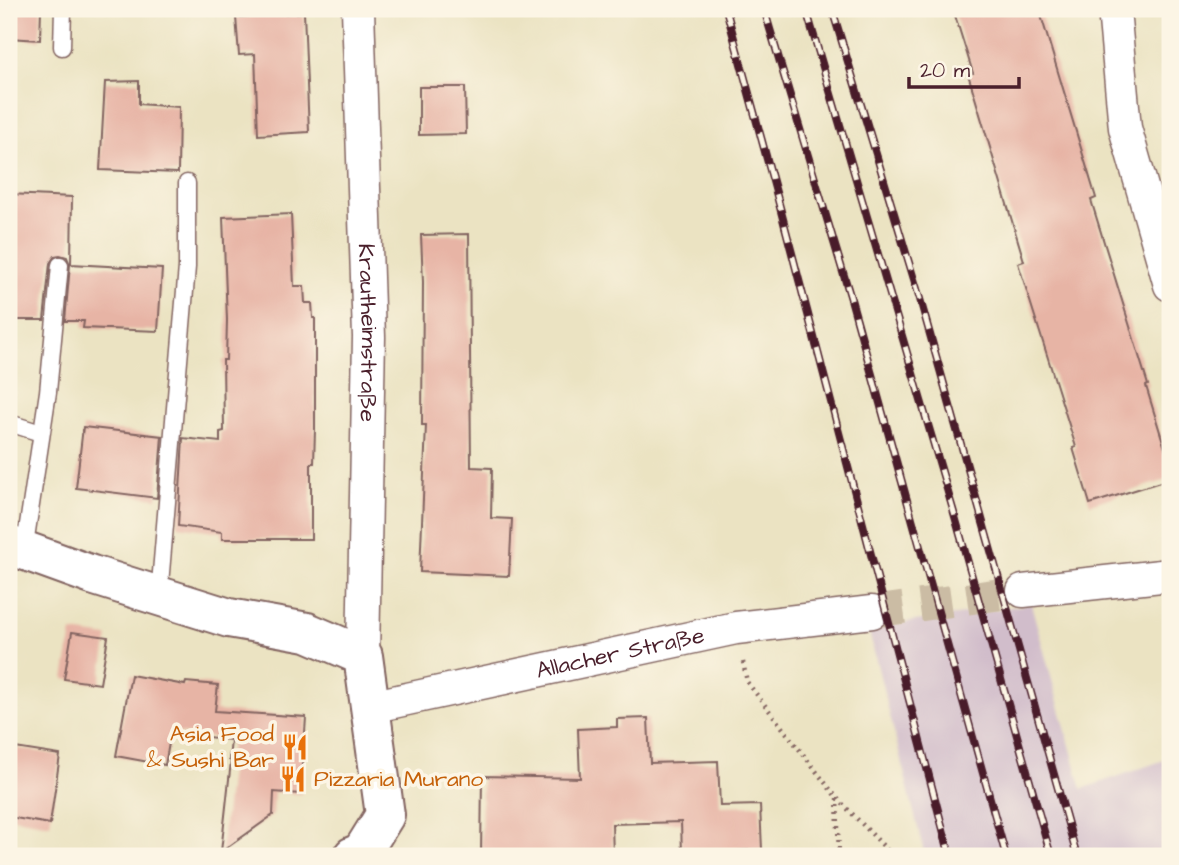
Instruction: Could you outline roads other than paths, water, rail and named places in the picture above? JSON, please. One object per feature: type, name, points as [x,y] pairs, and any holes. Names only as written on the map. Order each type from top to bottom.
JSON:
[{"type":"street","name":"Krautheimstraße","points":[[358,9],[369,337],[363,656]]},
{"type":"street","points":[[1114,9],[1125,128],[1170,285]]},
{"type":"street","points":[[16,548],[229,618],[307,632],[363,656],[385,815],[383,856]]},
{"type":"street","points":[[1023,591],[1170,575]]},
{"type":"street","name":"Allacher Straße","points":[[370,706],[736,628],[872,612]]},
{"type":"street","points":[[353,856],[362,852],[385,815]]},
{"type":"lane","points":[[62,47],[63,9]]},
{"type":"lane","points":[[159,596],[187,267],[187,183]]},
{"type":"lane","points":[[16,548],[48,391],[60,265]]},
{"type":"lane","points":[[9,423],[41,433]]},
{"type":"tunnel","points":[[872,612],[1023,591]]},
{"type":"railway","points":[[726,9],[950,856]]},
{"type":"railway","points":[[764,9],[851,299],[1006,856]]},
{"type":"railway","points":[[806,9],[954,513],[1051,856]]},
{"type":"railway","points":[[832,9],[920,299],[1077,856]]},
{"type":"place","name":"Asia Food & Sushi Bar","points":[[295,747]]},
{"type":"place","name":"Pizzaria Murano","points":[[293,779]]}]
